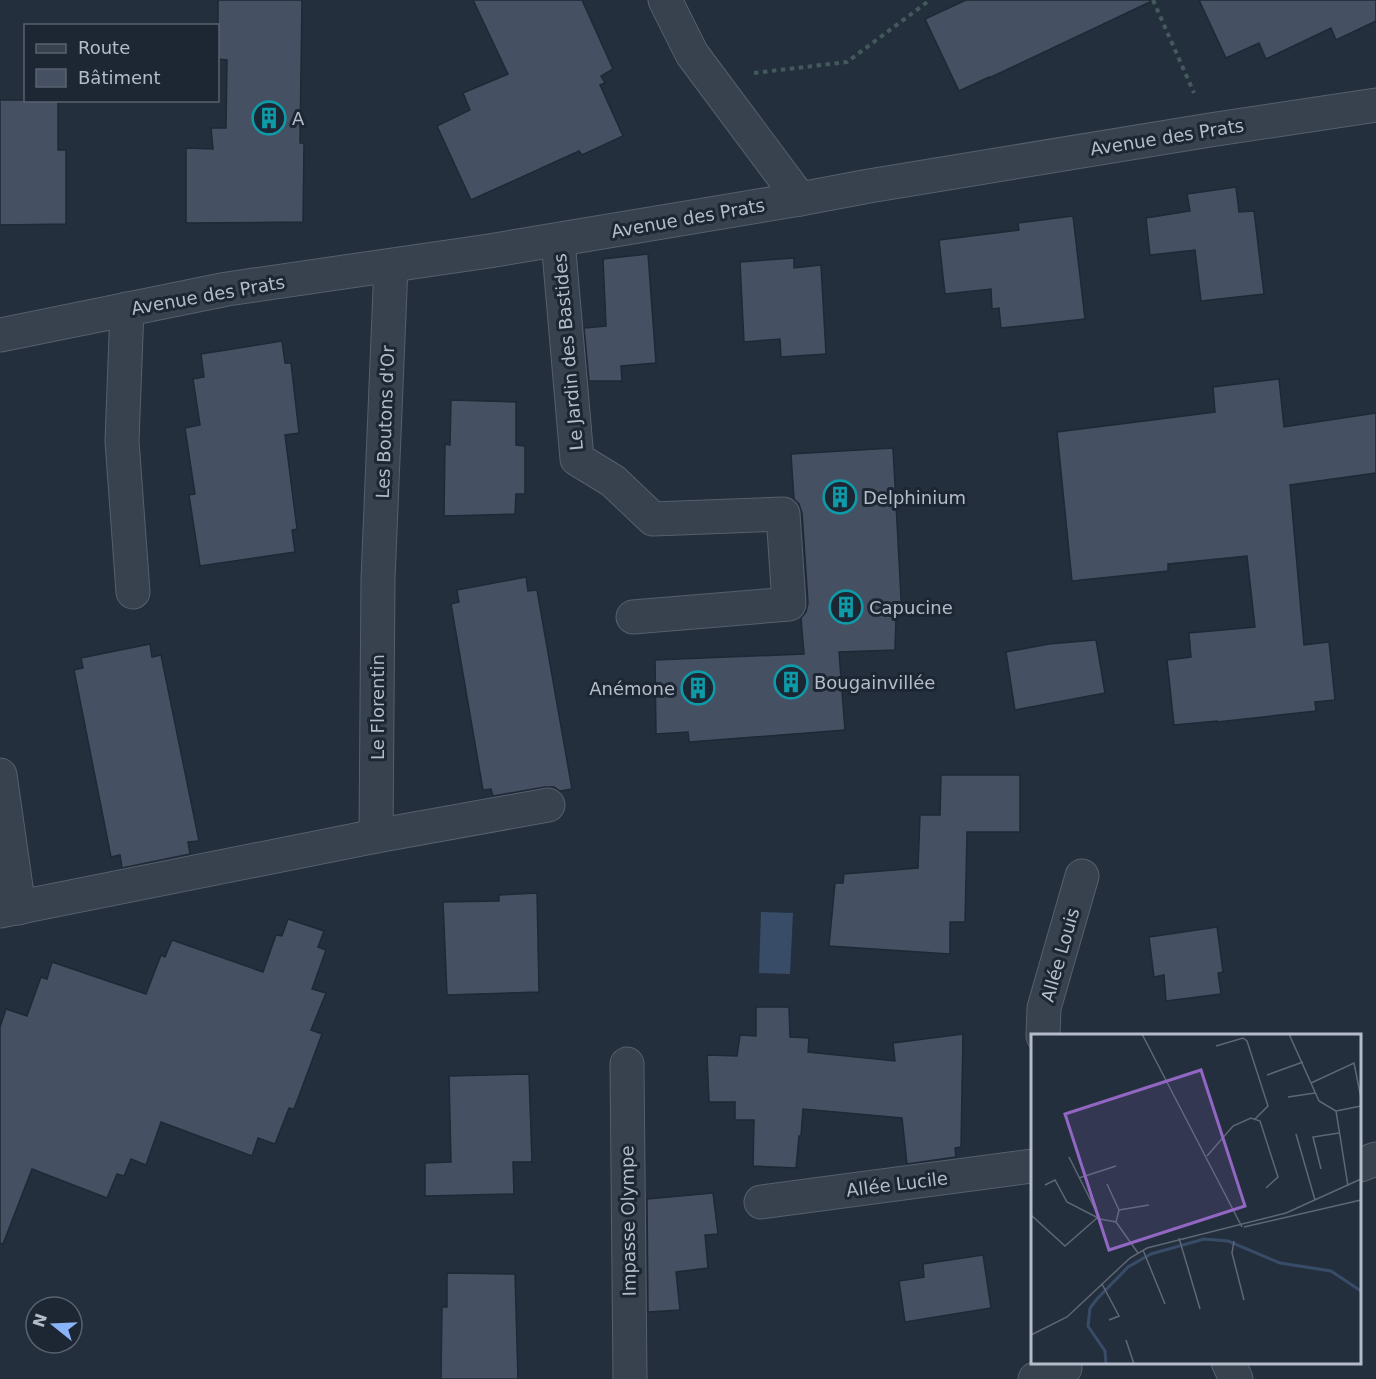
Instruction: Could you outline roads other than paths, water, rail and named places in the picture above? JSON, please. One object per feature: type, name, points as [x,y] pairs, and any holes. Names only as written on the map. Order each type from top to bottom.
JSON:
[{"type":"street","points":[[665,0],[692,54],[800,199]]},
{"type":"street","name":"Avenue des Prats","points":[[0,335],[227,289],[558,240],[869,186],[1376,105]]},
{"type":"street","name":"Le Jardin des Bastides","points":[[558,240],[577,459],[614,482],[652,519],[783,514],[789,604],[633,617]]},
{"type":"street","name":"Les Boutons d'Or","points":[[378,579],[391,266]]},
{"type":"street","points":[[127,309],[122,441],[133,592]]},
{"type":"street","name":"Le Florentin","points":[[376,836],[378,579]]},
{"type":"street","points":[[0,775],[9,910],[376,836],[548,805]]},
{"type":"street","name":"Allée Louis","points":[[1043,1034],[1044,1008],[1082,876]]},
{"type":"street","name":"Impasse Olympe","points":[[627,1064],[630,1379]]},
{"type":"street","points":[[1361,1164],[1376,1159]]},
{"type":"street","name":"Allée Lucile","points":[[761,1202],[1031,1166]]},
{"type":"street","points":[[1229,1364],[1236,1379]]},
{"type":"water","points":[[761,912],[793,913],[790,974],[759,973]]},
{"type":"place","name":"A","points":[[269,118]]},
{"type":"place","name":"Delphinium","points":[[840,497]]},
{"type":"place","name":"Capucine","points":[[846,607]]},
{"type":"place","name":"Bougainvillée","points":[[791,682]]},
{"type":"place","name":"Anémone","points":[[698,688]]}]
